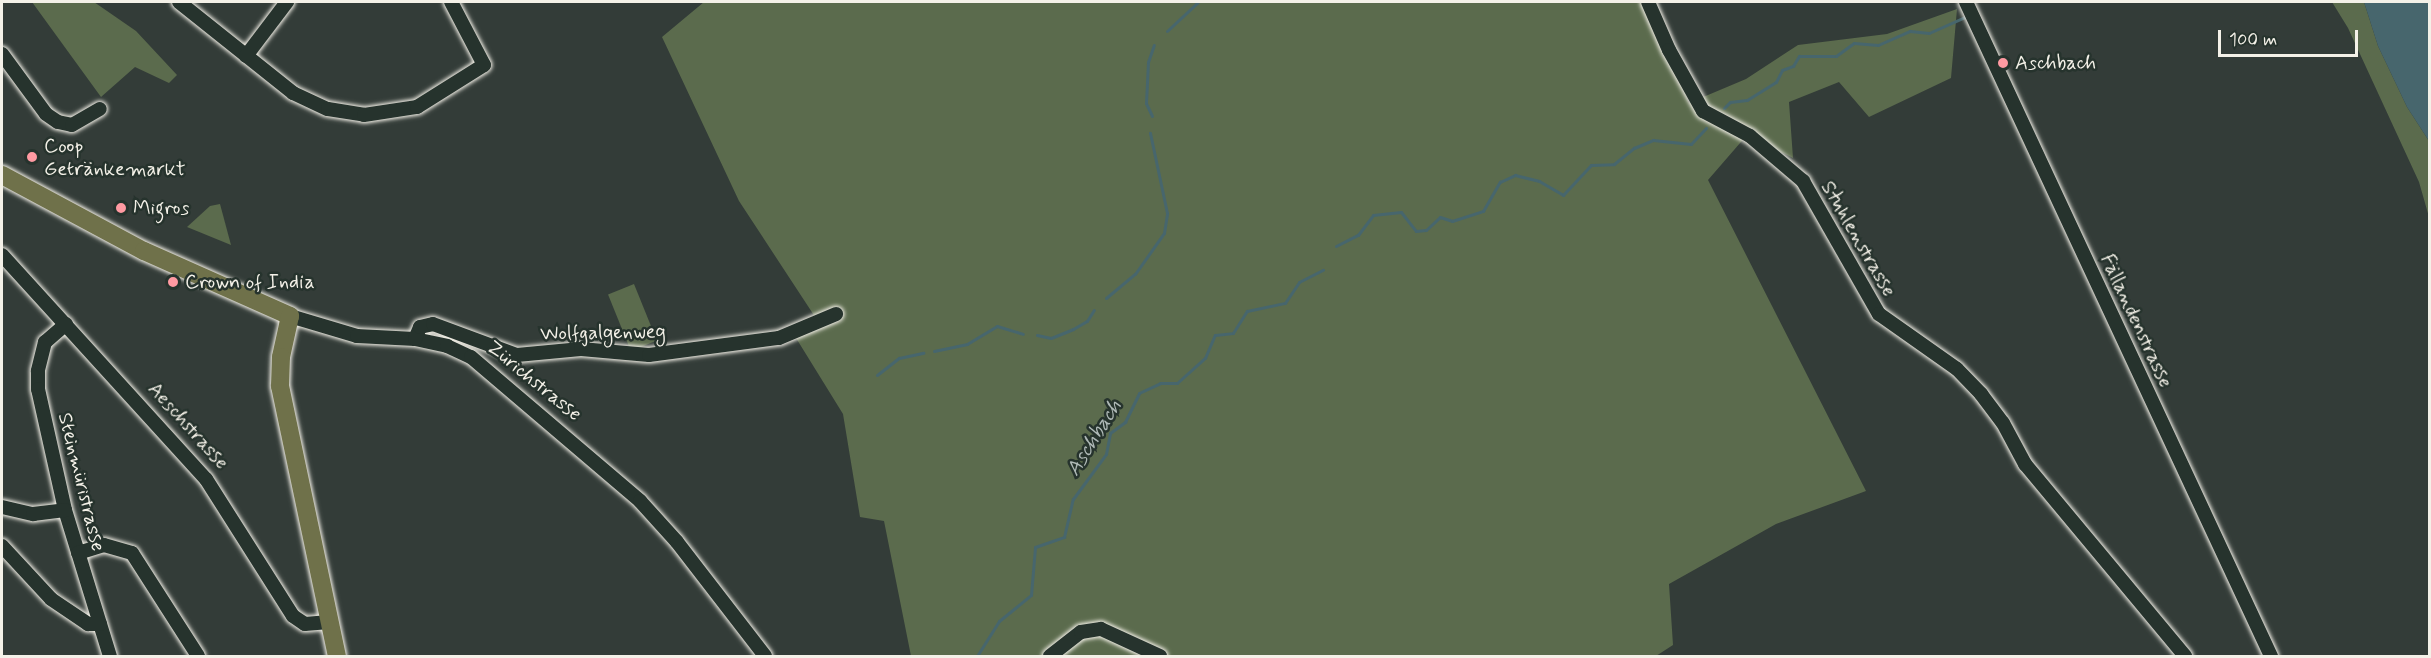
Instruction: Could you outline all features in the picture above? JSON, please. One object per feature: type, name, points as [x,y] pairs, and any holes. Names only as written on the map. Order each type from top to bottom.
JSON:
[{"type":"main road","name":"Zürichstrasse","points":[[2,175],[144,251],[290,316]]},
{"type":"main road","points":[[290,316],[281,357],[280,386],[337,657]]},
{"type":"street","points":[[179,2],[307,101],[364,115],[417,107],[484,65],[451,2]]},
{"type":"street","points":[[246,56],[287,2]]},
{"type":"street","name":"Stuhlenstrasse","points":[[1648,2],[1669,50],[1703,111],[1750,136],[1803,181],[1879,314],[1957,369],[1981,394],[2003,423],[2025,464],[2186,657]]},
{"type":"street","name":"Fällandenstrasse","points":[[1966,2],[2271,657]]},
{"type":"street","points":[[2,54],[46,114],[58,122],[72,126],[100,109]]},
{"type":"street","name":"Aeschstrasse","points":[[2,255],[210,484],[293,616],[304,624],[329,622]]},
{"type":"street","name":"Wolfgalgenweg","points":[[416,339],[420,327],[433,324],[518,355],[581,349],[649,355],[779,338],[836,314]]},
{"type":"street","name":"Zürichstrasse","points":[[290,316],[357,336],[416,339],[447,346],[471,357],[621,483],[677,542],[765,657]]},
{"type":"street","name":"Steinmüristrasse","points":[[66,324],[45,342],[38,370],[38,389],[65,510],[110,657]]},
{"type":"street","points":[[2,507],[33,514],[65,510]]},
{"type":"street","points":[[78,553],[104,544],[132,554],[198,657]]},
{"type":"street","points":[[2,546],[51,599],[88,624],[100,624]]},
{"type":"street","points":[[1050,657],[1081,632],[1101,629],[1160,657]]},
{"type":"green space","points":[[32,2],[94,2],[136,31],[177,75],[169,83],[135,67],[101,97]]},
{"type":"green space","points":[[704,2],[1645,2],[1689,103],[1746,79],[1798,45],[1887,34],[1957,9],[1951,78],[1869,117],[1839,82],[1789,102],[1793,158],[1747,135],[1708,180],[1866,491],[1776,524],[1669,584],[1673,645],[1656,656],[911,656],[884,521],[860,517],[843,414],[796,338],[821,326],[739,201],[662,37]]},
{"type":"green space","points":[[2332,2],[2364,2],[2378,46],[2407,107],[2429,141],[2429,217],[2419,182],[2348,28]]},
{"type":"green space","points":[[220,204],[231,245],[187,227],[210,206]]},
{"type":"green space","points":[[634,284],[657,341],[631,351],[608,294]]},
{"type":"water","points":[[2364,2],[2429,2],[2429,141],[2407,107],[2378,46]]},
{"type":"waterway","points":[[1167,31],[1198,2]]},
{"type":"waterway","name":"Aschbach","points":[[1724,108],[1730,102],[1747,100],[1776,82],[1782,70],[1793,66],[1799,56],[1836,56],[1854,43],[1878,45],[1910,31],[1929,33],[1965,17]]},
{"type":"waterway","points":[[1152,116],[1146,103],[1148,62],[1154,45]]},
{"type":"waterway","name":"Aschbach","points":[[1336,246],[1358,235],[1373,215],[1401,212],[1416,231],[1426,230],[1440,217],[1452,221],[1483,211],[1500,182],[1515,175],[1539,181],[1563,195],[1591,165],[1614,164],[1634,148],[1653,140],[1691,144],[1706,128]]},
{"type":"waterway","points":[[1106,298],[1135,274],[1164,233],[1167,213],[1150,133]]},
{"type":"waterway","name":"Aschbach","points":[[977,656],[999,621],[1031,595],[1035,547],[1064,537],[1073,499],[1106,454],[1110,433],[1125,422],[1139,393],[1160,383],[1177,383],[1205,358],[1215,335],[1233,333],[1247,311],[1285,303],[1299,282],[1323,270]]},
{"type":"waterway","points":[[1037,335],[1051,338],[1073,329],[1087,321],[1094,310]]},
{"type":"waterway","points":[[934,351],[967,344],[997,326],[1023,334]]},
{"type":"waterway","points":[[877,375],[899,358],[923,353]]},
{"type":"place","name":"Aschbach","points":[[2003,63]]},
{"type":"place","name":"Coop Getränkemarkt","points":[[32,157]]},
{"type":"place","name":"Migros","points":[[121,208]]},
{"type":"place","name":"Crown of India","points":[[173,282]]}]
